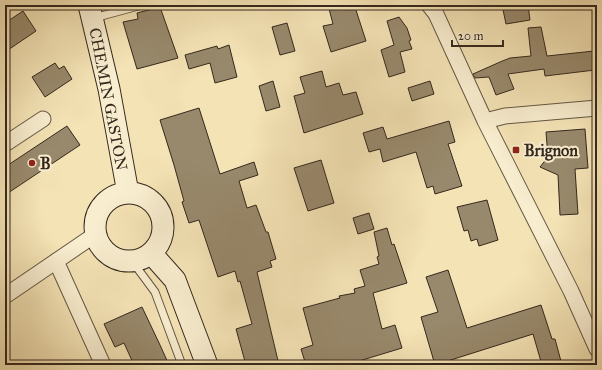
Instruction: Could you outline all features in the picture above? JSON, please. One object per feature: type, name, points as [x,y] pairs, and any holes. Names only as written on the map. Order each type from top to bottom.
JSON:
[{"type":"street","points":[[429,5],[436,14],[486,121],[571,291],[597,349]]},
{"type":"street","name":"CHEMIN GASTON","points":[[91,12],[109,89],[128,193]]},
{"type":"street","points":[[486,121],[505,116],[597,108]]},
{"type":"street","points":[[5,144],[43,119]]},
{"type":"street","points":[[128,193],[148,199],[156,206],[161,215],[163,225],[162,236],[158,245],[151,253],[142,259],[122,261],[105,251],[99,243],[95,225],[97,215],[102,206],[118,195],[128,193]]},
{"type":"street","points":[[5,296],[96,234]]},
{"type":"street","points":[[151,253],[175,280],[208,365]]},
{"type":"street","points":[[56,261],[103,365]]},
{"type":"lane","points":[[91,12],[142,5]]},
{"type":"lane","points":[[132,261],[154,292],[182,365]]},
{"type":"building","points":[[328,5],[344,5],[345,10],[355,7],[366,41],[331,52],[323,26],[333,24]]},
{"type":"building","points":[[502,5],[528,5],[530,20],[506,24]]},
{"type":"building","points":[[160,7],[178,58],[137,69],[123,22],[138,19],[137,13]]},
{"type":"building","points":[[23,11],[36,31],[5,52],[5,23]]},
{"type":"building","points":[[399,17],[407,28],[412,49],[400,52],[405,72],[389,77],[381,50],[394,45],[387,21]]},
{"type":"building","points":[[287,23],[295,51],[280,55],[272,27]]},
{"type":"building","points":[[541,27],[547,56],[594,51],[595,70],[545,76],[544,69],[508,74],[514,89],[496,95],[489,77],[475,78],[473,74],[510,58],[531,56],[528,28]]},
{"type":"building","points":[[229,45],[237,77],[215,83],[210,63],[189,69],[185,55],[217,46],[218,49]]},
{"type":"building","points":[[55,63],[59,69],[64,66],[72,79],[45,97],[32,77]]},
{"type":"building","points":[[322,71],[326,87],[339,83],[343,95],[356,92],[363,114],[304,133],[294,96],[305,93],[300,77]]},
{"type":"building","points":[[273,81],[280,107],[266,111],[259,86]]},
{"type":"building","points":[[430,81],[434,94],[412,101],[408,88]]},
{"type":"building","points":[[199,108],[220,174],[254,162],[258,175],[239,181],[247,208],[256,205],[266,232],[268,232],[276,259],[270,261],[272,267],[257,272],[279,365],[246,365],[236,329],[252,324],[240,281],[238,282],[235,271],[218,277],[199,220],[189,223],[182,202],[184,201],[160,120]]},
{"type":"building","points":[[449,121],[455,142],[448,144],[462,186],[435,194],[433,186],[427,188],[416,152],[383,162],[380,149],[369,152],[363,133],[383,127],[387,139]]},
{"type":"building","name":"B","points":[[67,126],[80,145],[5,195],[5,167]]},
{"type":"building","points":[[585,129],[588,168],[575,169],[578,214],[560,215],[558,175],[540,167],[548,157],[546,132]]},
{"type":"building","points":[[321,160],[334,203],[308,211],[294,168]]},
{"type":"building","points":[[487,200],[498,240],[479,246],[477,239],[471,241],[468,230],[464,231],[457,207]]},
{"type":"building","points":[[369,213],[374,229],[358,234],[353,218]]},
{"type":"building","points":[[387,228],[407,283],[373,293],[382,329],[395,325],[402,348],[346,365],[306,365],[301,349],[313,345],[303,308],[340,298],[339,296],[355,293],[354,289],[365,286],[360,270],[379,264],[377,257],[379,256],[374,232]]},
{"type":"building","points":[[448,270],[467,328],[541,305],[552,339],[555,339],[562,365],[542,365],[533,334],[435,365],[421,317],[438,312],[426,277]]},
{"type":"building","points":[[142,307],[169,365],[134,365],[124,343],[115,347],[104,324]]},
{"type":"place","name":"Brignon","points":[[516,150]]},
{"type":"place","name":"B","points":[[32,163]]}]
